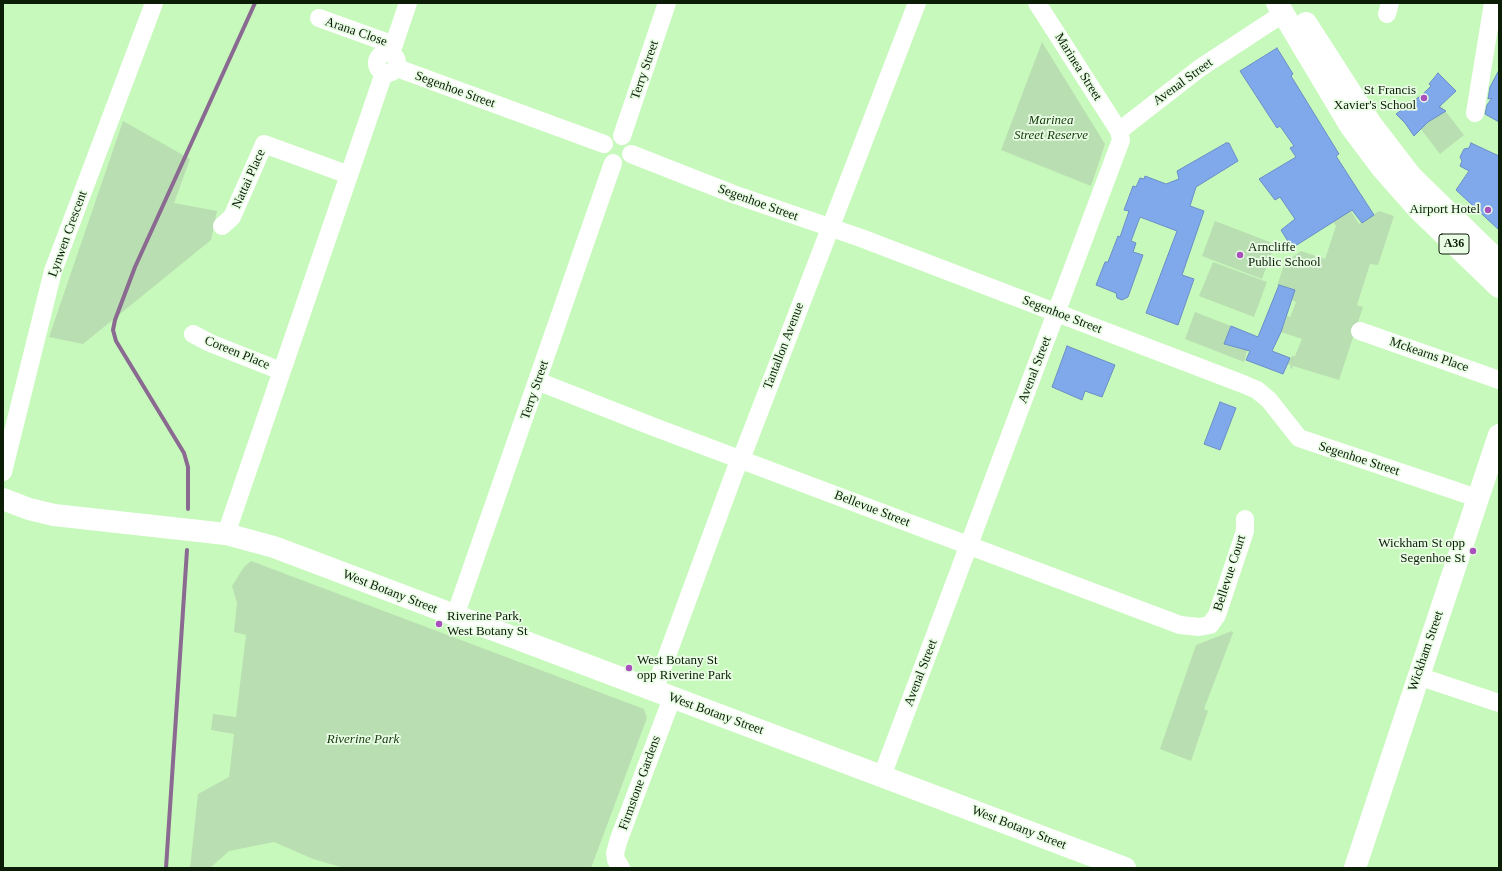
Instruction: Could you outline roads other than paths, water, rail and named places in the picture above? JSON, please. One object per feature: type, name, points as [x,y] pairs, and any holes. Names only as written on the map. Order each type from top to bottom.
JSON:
[{"type":"main road","name":"A36","points":[[1285,6],[1351,127],[1381,167],[1418,209],[1497,274]]},
{"type":"main road","name":"Wickham Street","points":[[1355,868],[1499,435]]},
{"type":"main road","name":"West Botany Street","points":[[3,499],[29,509],[54,515],[226,534],[274,547],[1125,868]]},
{"type":"street","name":"Lynwen Crescent","points":[[3,472],[53,271],[154,3]]},
{"type":"street","points":[[226,534],[349,175],[391,60],[408,3]]},
{"type":"street","name":"Terry Street","points":[[622,136],[667,3]]},
{"type":"street","name":"Tantallon Avenue","points":[[663,694],[741,459],[917,3]]},
{"type":"street","name":"Marinea Street","points":[[1037,3],[1119,131]]},
{"type":"street","points":[[1475,113],[1493,3]]},
{"type":"street","name":"Avenal Street","points":[[882,776],[1121,140],[1119,131],[1200,68],[1285,6]]},
{"type":"street","name":"Arana Close","points":[[319,18],[391,60]]},
{"type":"street","name":"Segenhoe Street","points":[[391,60],[604,144]]},
{"type":"street","points":[[622,136],[630,144],[631,154],[625,161],[613,163],[609,161],[604,154],[604,144],[612,137],[622,136]]},
{"type":"street","name":"Nattai Place","points":[[222,226],[232,218],[264,144],[349,175]]},
{"type":"street","name":"Segenhoe Street","points":[[631,154],[741,197],[830,228],[1057,313],[1257,390],[1279,410],[1299,438],[1477,498]]},
{"type":"street","name":"Terry Street","points":[[455,616],[613,163]]},
{"type":"street","name":"Mckearns Place","points":[[1360,331],[1499,380]]},
{"type":"street","name":"Coreen Place","points":[[193,334],[210,343],[281,371]]},
{"type":"street","name":"Bellevue Street","points":[[537,381],[1168,622],[1190,627],[1210,625]]},
{"type":"street","name":"Bellevue Court","points":[[1210,625],[1217,615],[1245,532],[1245,519]]},
{"type":"street","points":[[1418,676],[1499,703]]},
{"type":"street","name":"Firmstone Gardens","points":[[621,868],[616,860],[619,839],[663,694]]},
{"type":"waterway","points":[[188,509],[188,467],[184,453],[116,341],[113,330],[115,320],[135,267],[255,3]]},
{"type":"waterway","points":[[166,868],[187,550]]},
{"type":"place","name":"St Francis Xavier's School","points":[[1424,98]]},
{"type":"place","name":"Airport Hotel","points":[[1488,210]]},
{"type":"place","name":"Arncliffe Public School","points":[[1240,255]]},
{"type":"place","name":"Wickham St opp Segenhoe St","points":[[1473,551]]},
{"type":"place","name":"Riverine Park, West Botany St","points":[[439,624]]},
{"type":"place","name":"West Botany St opp Riverine Park","points":[[629,668]]},
{"type":"park label","name":"Marinea Street Reserve","points":[[1051,128]]},
{"type":"park label","name":"Riverine Park","points":[[363,740]]}]
